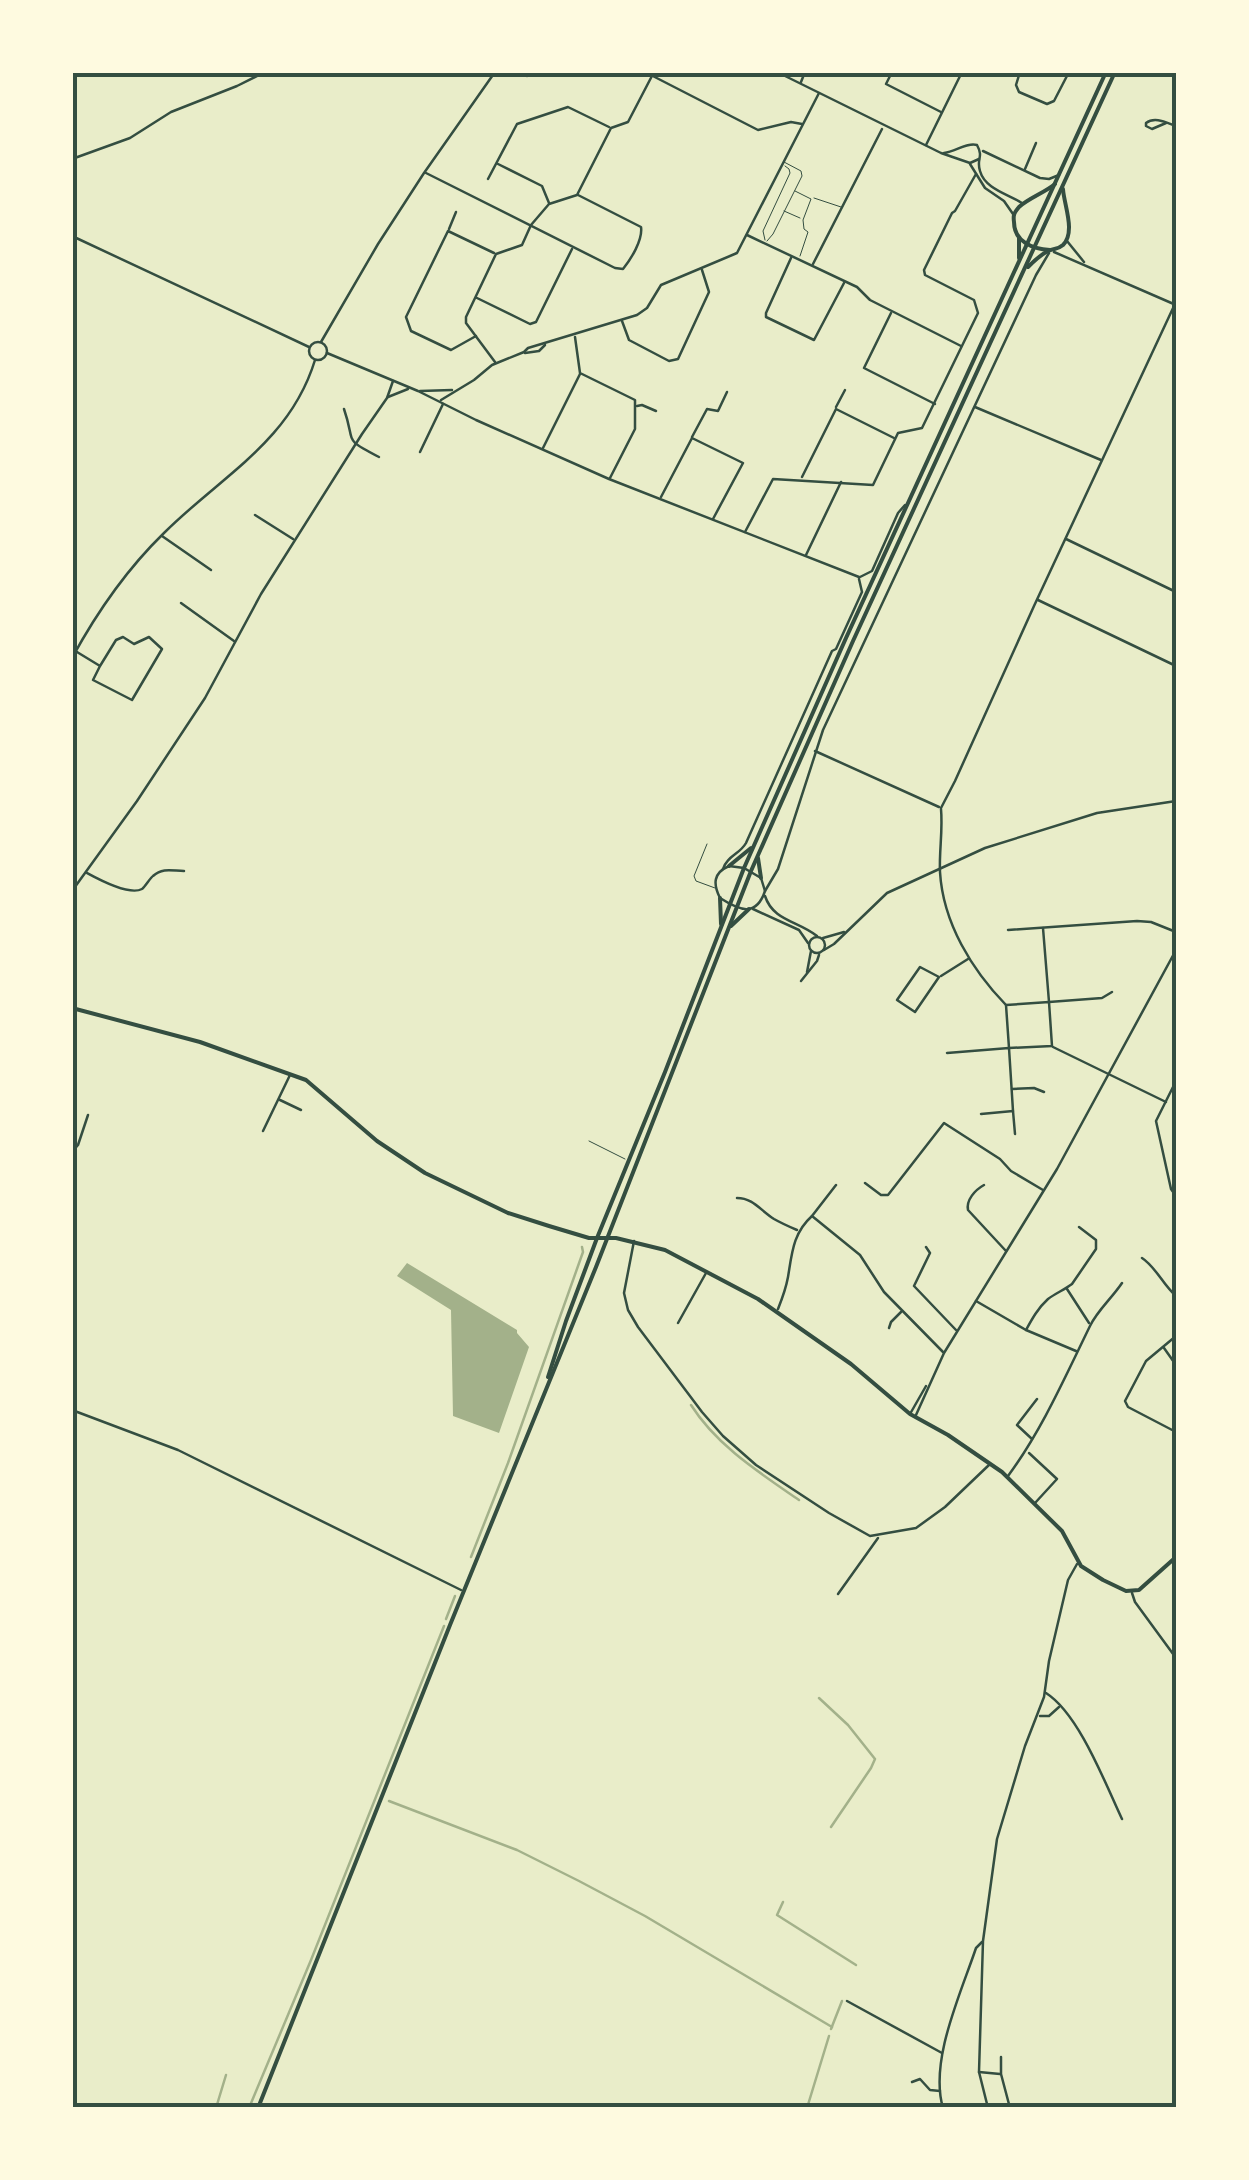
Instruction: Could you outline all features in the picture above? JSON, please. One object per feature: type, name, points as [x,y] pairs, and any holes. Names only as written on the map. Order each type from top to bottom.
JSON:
[{"type":"main road","points":[[539,1404],[597,1238],[744,868],[1106,72]]},
{"type":"main road","points":[[258,2108],[751,871],[1115,72]]},
{"type":"main road","points":[[1056,183],[1023,204],[1014,215],[1014,230],[1019,238],[1035,248],[1050,250],[1067,241],[1070,231],[1063,188]]},
{"type":"main road","points":[[1030,202],[1054,207],[1068,220]]},
{"type":"main road","points":[[1019,238],[1019,263]]},
{"type":"main road","points":[[1025,270],[1050,250]]},
{"type":"main road","points":[[726,868],[754,845]]},
{"type":"main road","points":[[758,855],[762,879]]},
{"type":"main road","points":[[720,898],[721,926]]},
{"type":"main road","points":[[728,929],[750,909]]},
{"type":"main road","points":[[72,1008],[200,1042],[306,1080],[377,1140],[425,1173],[508,1213],[586,1238],[634,1241],[665,1250],[777,1311],[851,1364],[912,1415],[991,1463],[1062,1532],[1078,1563],[1103,1580],[1132,1591],[1145,1586],[1176,1557]]},
{"type":"street","points":[[72,159],[130,138],[170,112],[265,72]]},
{"type":"street","points":[[321,342],[424,172],[495,72]]},
{"type":"street","points":[[645,72],[758,130],[791,122],[802,124]]},
{"type":"street","points":[[777,72],[941,153],[968,162],[979,159]]},
{"type":"street","points":[[800,83],[806,72]]},
{"type":"street","points":[[892,72],[886,84],[942,113]]},
{"type":"street","points":[[926,146],[962,72]]},
{"type":"street","points":[[1020,72],[1016,85],[1019,92],[1047,104],[1054,102],[1069,72]]},
{"type":"street","points":[[496,363],[466,320],[496,254],[522,244],[549,204],[577,195],[610,128],[628,122],[654,74]]},
{"type":"street","points":[[420,452],[444,396],[496,363],[621,320],[647,308],[661,286],[737,252],[819,93]]},
{"type":"street","points":[[488,179],[517,124],[568,106],[610,128]]},
{"type":"street","points":[[1166,123],[1176,126]]},
{"type":"street","points":[[812,265],[884,126]]},
{"type":"street","points":[[1024,171],[1036,143]]},
{"type":"street","points":[[941,153],[974,144],[1040,178],[1060,174]]},
{"type":"street","points":[[964,148],[962,156],[985,188],[1004,201],[1014,215]]},
{"type":"street","points":[[980,150],[979,170],[985,181],[1023,204]]},
{"type":"street","points":[[765,243],[802,176],[801,171],[783,163]]},
{"type":"street","points":[[765,243],[762,232],[790,173],[783,163]]},
{"type":"street","points":[[497,164],[542,186],[549,204]]},
{"type":"street","points":[[424,172],[623,269],[642,230],[577,195]]},
{"type":"street","points":[[745,533],[774,479],[873,484],[902,431],[922,428],[978,310],[974,300],[924,272],[976,174]]},
{"type":"street","points":[[795,191],[842,208]]},
{"type":"street","points":[[799,259],[808,232],[803,220],[811,199]]},
{"type":"street","points":[[456,212],[406,319],[411,331],[448,350],[476,336]]},
{"type":"street","points":[[784,212],[803,220]]},
{"type":"street","points":[[448,230],[496,254]]},
{"type":"street","points":[[747,235],[858,288],[870,300],[962,346]]},
{"type":"street","points":[[72,236],[309,347]]},
{"type":"street","points":[[1067,241],[1084,264]]},
{"type":"street","points":[[476,297],[530,324],[536,322],[574,246]]},
{"type":"street","points":[[750,909],[762,902],[776,874],[815,751],[961,431],[1050,250],[1176,305],[941,808],[940,881],[949,913],[968,958],[1006,1004],[1014,1134]]},
{"type":"street","points":[[792,256],[766,317],[814,340],[844,282]]},
{"type":"street","points":[[621,320],[629,340],[669,361],[678,359],[709,292],[701,268]]},
{"type":"street","points":[[892,311],[864,368],[934,404]]},
{"type":"street","points":[[542,450],[580,373],[574,334]]},
{"type":"street","points":[[321,342],[327,353],[315,360],[309,355],[309,347],[321,342]]},
{"type":"street","points":[[327,353],[609,479],[859,578]]},
{"type":"street","points":[[72,658],[117,585],[161,535],[268,441],[300,398],[315,360]]},
{"type":"street","points":[[580,373],[635,400],[635,429],[609,479]]},
{"type":"street","points":[[396,382],[397,392]]},
{"type":"street","points":[[72,891],[137,802],[205,698],[294,540],[396,382]]},
{"type":"street","points":[[387,398],[411,389]]},
{"type":"street","points":[[418,392],[456,390]]},
{"type":"street","points":[[800,480],[846,390]]},
{"type":"street","points":[[434,391],[434,399]]},
{"type":"street","points":[[660,500],[707,409],[718,410],[727,392]]},
{"type":"street","points":[[636,406],[656,411]]},
{"type":"street","points":[[974,407],[1102,461]]},
{"type":"street","points":[[344,409],[350,440],[379,457]]},
{"type":"street","points":[[836,409],[896,439]]},
{"type":"street","points":[[692,438],[744,463],[713,520]]},
{"type":"street","points":[[806,556],[841,482]]},
{"type":"street","points":[[859,578],[872,571],[898,514],[912,496]]},
{"type":"street","points":[[255,515],[294,540]]},
{"type":"street","points":[[161,535],[211,570]]},
{"type":"street","points":[[1066,539],[1176,592]]},
{"type":"street","points":[[806,974],[811,952],[799,930],[729,904],[720,898],[715,879],[726,868],[727,860],[746,843],[862,592],[859,578]]},
{"type":"street","points":[[1037,600],[1176,666]]},
{"type":"street","points":[[181,603],[235,642]]},
{"type":"street","points":[[123,637],[134,644],[149,637],[162,649],[132,700],[93,680],[100,666],[116,640],[123,637]]},
{"type":"street","points":[[76,651],[100,666]]},
{"type":"street","points":[[815,751],[941,808]]},
{"type":"street","points":[[811,952],[822,952],[834,944],[887,893],[985,848],[1082,817],[1176,801]]},
{"type":"street","points":[[707,844],[694,876],[696,881],[715,888]]},
{"type":"street","points":[[726,868],[744,868],[762,879],[768,905],[774,912],[825,944],[802,980]]},
{"type":"street","points":[[85,873],[136,890],[162,870],[184,871]]},
{"type":"street","points":[[762,879],[776,874]]},
{"type":"street","points":[[1008,930],[1137,921],[1176,932]]},
{"type":"street","points":[[1043,928],[1052,1046]]},
{"type":"street","points":[[808,944],[845,931]]},
{"type":"street","points":[[912,1415],[944,1352],[1044,1191],[1176,950]]},
{"type":"street","points":[[940,977],[920,966],[897,1000],[915,1012],[940,977],[968,958]]},
{"type":"street","points":[[1006,1004],[1102,998],[1112,992]]},
{"type":"street","points":[[947,1052],[1052,1046],[1166,1102]]},
{"type":"street","points":[[263,1131],[290,1074]]},
{"type":"street","points":[[1176,1082],[1156,1125],[1176,1196]]},
{"type":"street","points":[[1012,1089],[1034,1088],[1044,1092]]},
{"type":"street","points":[[278,1100],[301,1110]]},
{"type":"street","points":[[980,1114],[1013,1111]]},
{"type":"street","points":[[72,1152],[88,1115]]},
{"type":"street","points":[[865,1183],[888,1195],[944,1123],[1044,1191]]},
{"type":"street","points":[[589,1142],[628,1160]]},
{"type":"street","points":[[984,1185],[977,1188],[968,1202],[968,1210],[1006,1251]]},
{"type":"street","points":[[777,1311],[799,1231],[836,1186]]},
{"type":"street","points":[[736,1198],[756,1204],[772,1218],[799,1231]]},
{"type":"street","points":[[812,1216],[860,1255],[884,1292],[944,1352]]},
{"type":"street","points":[[1026,1330],[1049,1298],[1067,1289],[1097,1245],[1093,1236],[1080,1227]]},
{"type":"street","points":[[634,1241],[624,1294],[638,1327],[723,1436],[756,1465],[823,1510],[867,1536],[922,1526],[991,1463]]},
{"type":"street","points":[[926,1246],[930,1253]]},
{"type":"street","points":[[930,1253],[938,1253]]},
{"type":"street","points":[[930,1253],[914,1286],[958,1331]]},
{"type":"street","points":[[1142,1258],[1176,1296]]},
{"type":"street","points":[[678,1323],[706,1272]]},
{"type":"street","points":[[1007,1477],[1026,1451],[1090,1324],[1122,1283]]},
{"type":"street","points":[[1067,1289],[1090,1324]]},
{"type":"street","points":[[976,1301],[1026,1330],[1078,1352]]},
{"type":"street","points":[[889,1328],[902,1310]]},
{"type":"street","points":[[1176,1336],[1146,1360],[1125,1404],[1176,1432]]},
{"type":"street","points":[[1163,1347],[1176,1365]]},
{"type":"street","points":[[1032,1439],[1017,1425],[1037,1399]]},
{"type":"street","points":[[72,1410],[178,1450],[464,1591]]},
{"type":"street","points":[[1026,1451],[1057,1478],[1034,1504]]},
{"type":"street","points":[[838,1594],[878,1536]]},
{"type":"street","points":[[988,2108],[979,2072],[984,1941],[997,1839],[1045,1692],[1068,1580],[1078,1563]]},
{"type":"street","points":[[1132,1591],[1135,1602],[1176,1658]]},
{"type":"street","points":[[1045,1692],[1060,1706],[1086,1744],[1122,1818]]},
{"type":"street","points":[[1038,1715],[1050,1716],[1060,1706]]},
{"type":"street","points":[[943,2108],[942,2053],[976,1948],[984,1941]]},
{"type":"street","points":[[847,2002],[942,2053]]},
{"type":"street","points":[[1001,2057],[1010,2108]]},
{"type":"street","points":[[979,2072],[1001,2074]]},
{"type":"street","points":[[912,2082],[920,2079],[930,2090],[940,2091]]},
{"type":"shaded area","points":[[407,1263],[517,1330],[529,1347],[499,1433],[453,1416],[451,1310],[397,1276]]},
{"type":"waterway","points":[[471,1557],[508,1463],[582,1247]]},
{"type":"waterway","points":[[691,1405],[726,1446],[799,1500]]},
{"type":"waterway","points":[[446,1619],[455,1596]]},
{"type":"waterway","points":[[249,2108],[444,1626]]},
{"type":"waterway","points":[[819,1698],[848,1725],[875,1759],[831,1827]]},
{"type":"waterway","points":[[389,1801],[517,1850],[579,1881],[832,2027]]},
{"type":"waterway","points":[[783,1902],[777,1915],[856,1965]]},
{"type":"waterway","points":[[831,2029],[842,2001]]},
{"type":"waterway","points":[[807,2108],[829,2036]]},
{"type":"waterway","points":[[216,2108],[226,2075]]}]
